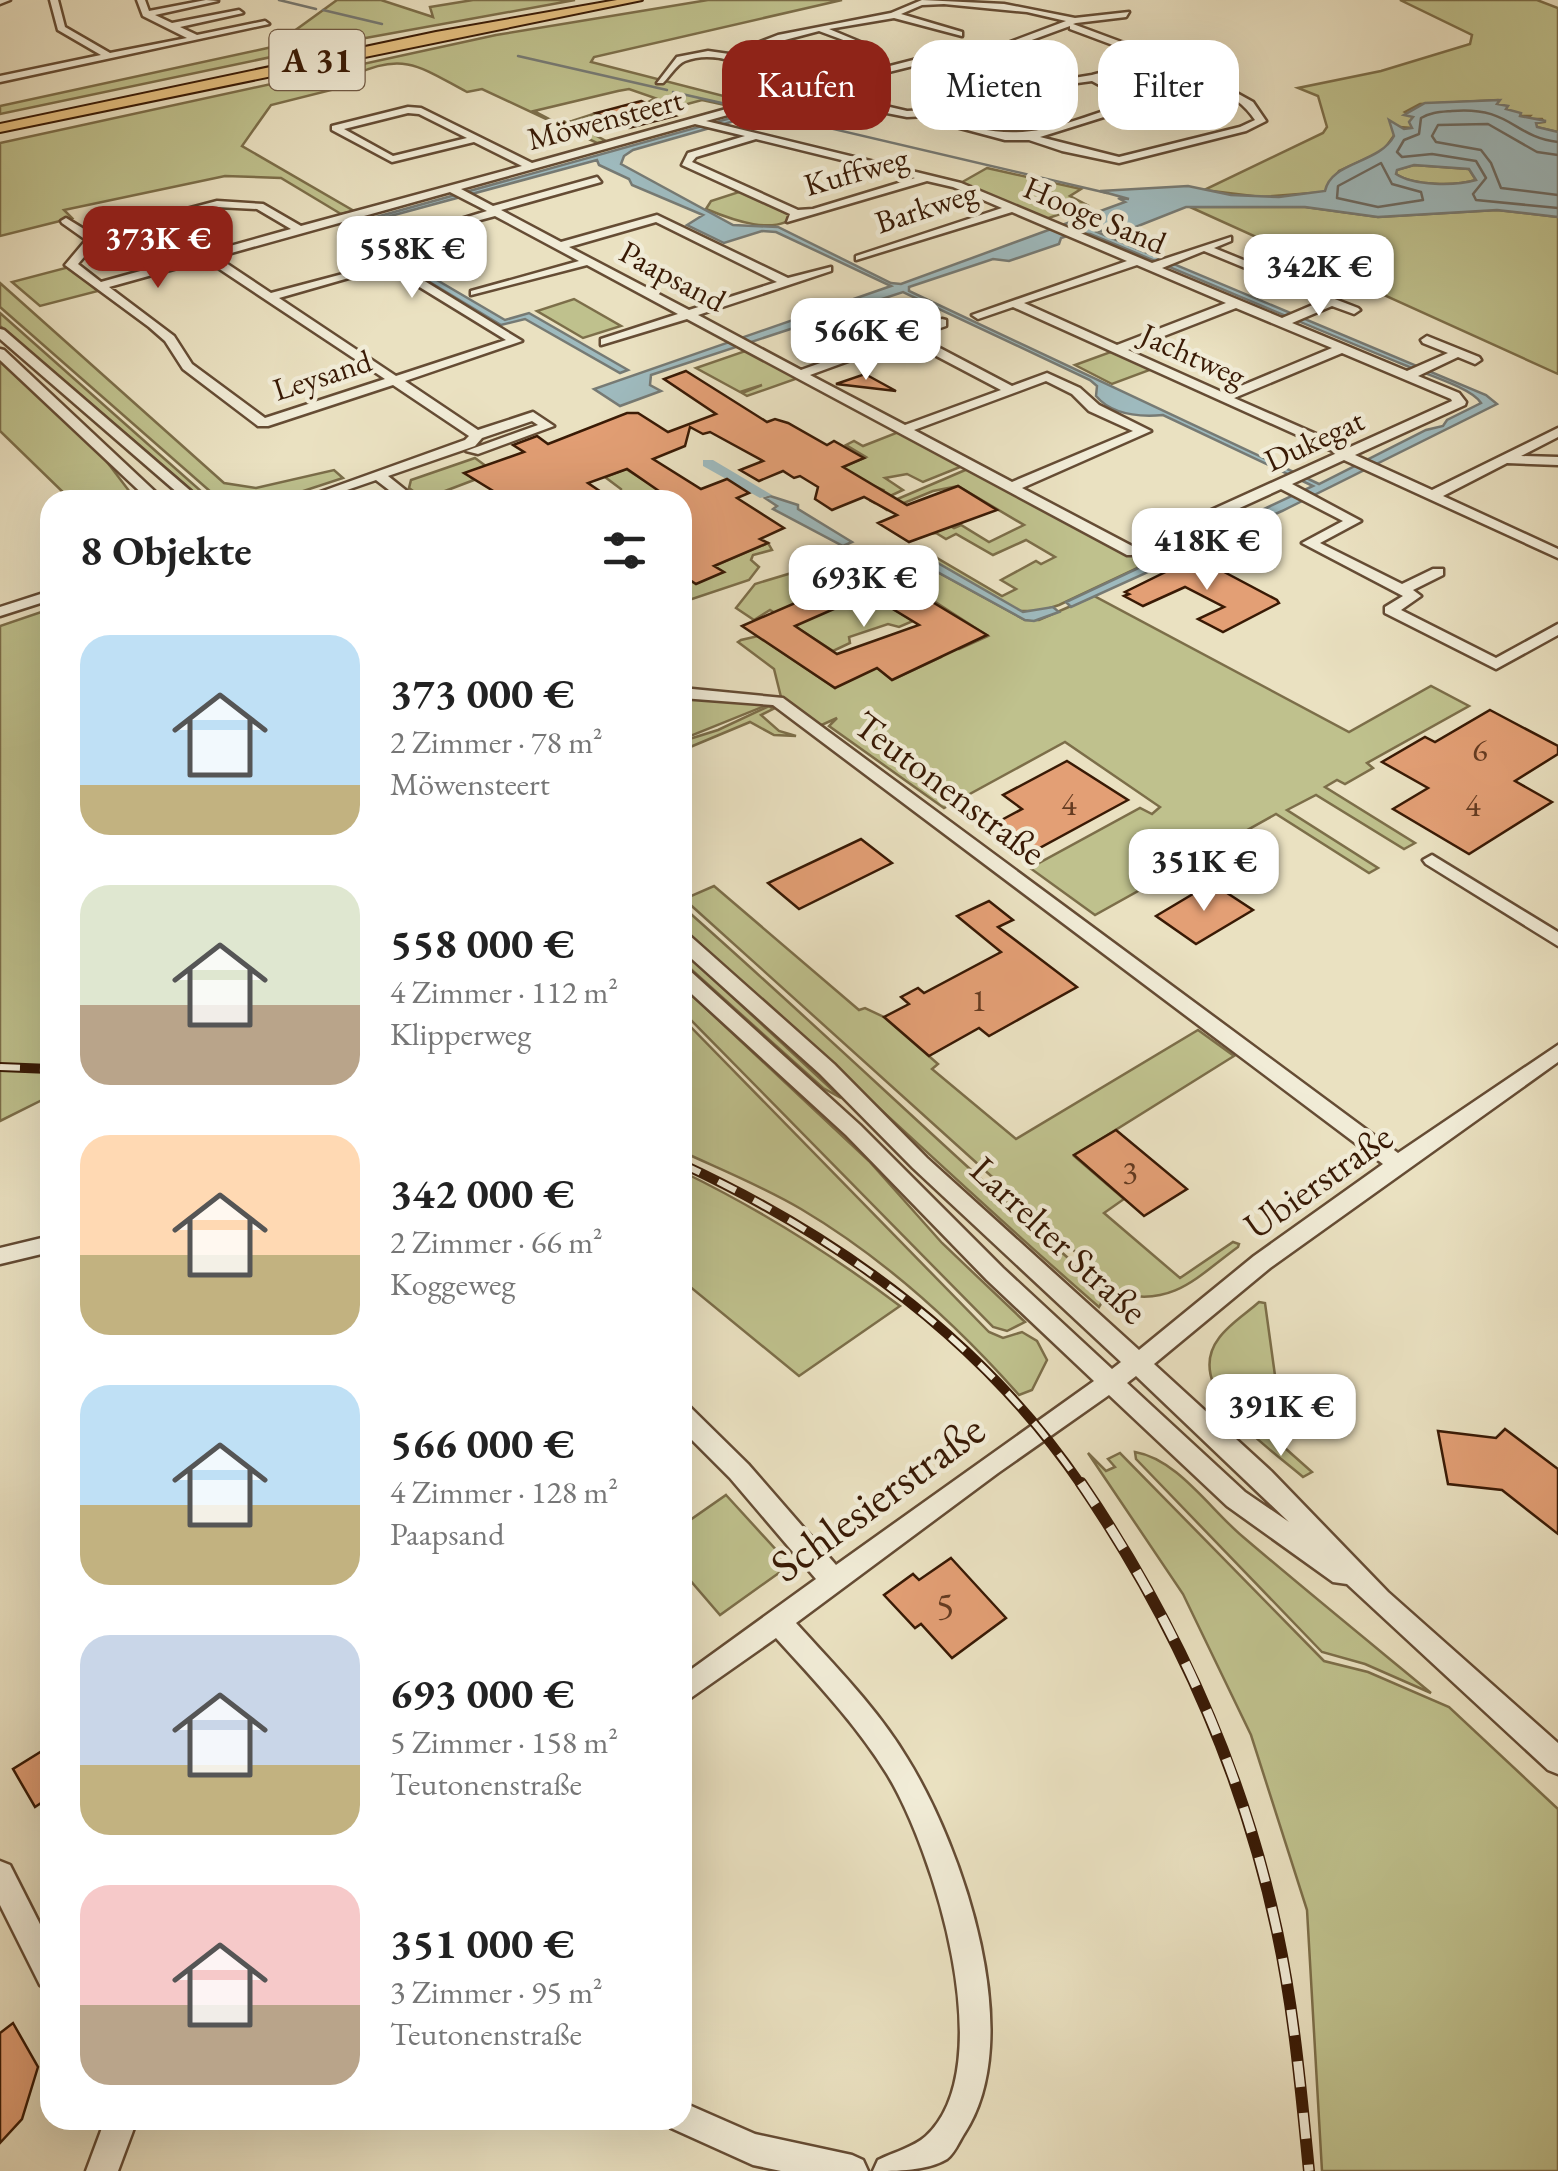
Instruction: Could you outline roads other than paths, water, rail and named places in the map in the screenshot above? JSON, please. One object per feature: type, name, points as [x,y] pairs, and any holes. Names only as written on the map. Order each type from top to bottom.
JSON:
[{"type":"highway","name":"A 31","points":[[0,125],[144,90],[597,0]]},
{"type":"highway","name":"A 31","points":[[0,125],[436,36],[636,0]]},
{"type":"street","points":[[54,0],[61,28],[108,56]]},
{"type":"street","points":[[141,0],[146,14],[196,38]]},
{"type":"street","points":[[771,40],[894,15],[916,4],[948,0],[1051,13],[1111,40]]},
{"type":"street","points":[[146,14],[214,2]]},
{"type":"street","points":[[172,26],[239,12]]},
{"type":"street","name":"Möwensteert","points":[[891,68],[999,49],[1070,23],[1126,14]]},
{"type":"street","points":[[894,15],[959,34]]},
{"type":"street","points":[[0,78],[265,24]]},
{"type":"street","points":[[823,30],[847,40]]},
{"type":"street","points":[[661,61],[676,62],[708,54],[722,56]]},
{"type":"street","points":[[6,61],[25,74]]},
{"type":"street","points":[[660,81],[676,62]]},
{"type":"street","points":[[1078,80],[1098,77]]},
{"type":"street","points":[[1094,78],[1098,80]]},
{"type":"street","points":[[1239,97],[1262,121],[1239,128]]},
{"type":"street","points":[[474,139],[392,159],[335,128],[408,110],[421,111],[532,168]]},
{"type":"street","points":[[978,130],[1009,138],[1030,137],[1098,117]]},
{"type":"street","name":"Möwensteert","points":[[98,286],[722,119]]},
{"type":"street","name":"Hooge Sand","points":[[707,124],[928,177],[1134,262],[1156,266],[1236,304],[1290,319],[1341,349],[1416,372],[1458,398]]},
{"type":"street","points":[[1030,137],[1066,149],[1124,160],[1230,130]]},
{"type":"street","name":"Kuffweg","points":[[754,136],[692,156],[686,163],[794,217],[928,177]]},
{"type":"street","points":[[413,237],[598,180]]},
{"type":"street","name":"Paapsand","points":[[459,192],[1132,552]]},
{"type":"street","points":[[66,221],[93,240],[97,235],[217,204],[259,206],[300,231]]},
{"type":"street","name":"Barkweg","points":[[860,258],[1010,209]]},
{"type":"street","points":[[559,246],[657,218],[787,282]]},
{"type":"street","name":"Leysand","points":[[93,240],[71,265],[153,324],[187,366],[263,423],[395,380]]},
{"type":"street","points":[[1156,266],[1227,240]]},
{"type":"street","points":[[1206,248],[1260,270]]},
{"type":"street","points":[[208,256],[476,435],[482,442],[473,452]]},
{"type":"street","points":[[475,293],[587,262]]},
{"type":"street","points":[[978,314],[1134,262]]},
{"type":"street","points":[[269,297],[388,263],[520,344],[395,380]]},
{"type":"street","points":[[605,342],[827,269]]},
{"type":"street","points":[[1300,289],[1354,310]]},
{"type":"street","points":[[1290,319],[1331,302]]},
{"type":"street","name":"Jachtweg","points":[[1016,304],[1558,554]]},
{"type":"street","points":[[1116,350],[1236,304]]},
{"type":"street","points":[[798,375],[942,323]]},
{"type":"street","points":[[0,333],[182,490]]},
{"type":"street","points":[[907,336],[1011,390]]},
{"type":"street","points":[[1427,340],[1475,360]]},
{"type":"street","points":[[1222,398],[1341,349]]},
{"type":"street","points":[[1416,372],[1458,352]]},
{"type":"street","points":[[0,353],[146,490]]},
{"type":"street","points":[[901,430],[1047,377],[1076,391],[1094,408],[1144,432],[1010,488]]},
{"type":"street","name":"Dukegat","points":[[1132,552],[1356,460],[1460,402],[1458,398]]},
{"type":"street","points":[[340,490],[382,478],[473,452],[548,426],[533,416],[476,435],[470,443],[382,478],[356,490]]},
{"type":"street","points":[[1433,495],[1558,432]]},
{"type":"street","points":[[1506,458],[1558,461]]},
{"type":"street","points":[[382,478],[398,490]]},
{"type":"street","points":[[1296,486],[1354,520],[1310,543],[1414,596],[1390,610],[1496,664],[1558,629]]},
{"type":"street","points":[[1402,590],[1438,572]]},
{"type":"street","points":[[0,612],[40,598]]},
{"type":"street","name":"Teutonenstraße","points":[[692,694],[777,701],[1399,1166]]},
{"type":"street","points":[[1432,860],[1558,940]]},
{"type":"street","name":"Larrelter Straße","points":[[692,948],[827,1069],[920,1162],[1124,1373],[1236,1498],[1379,1600],[1558,1761]]},
{"type":"street","name":"Larrelter Straße","points":[[692,983],[1124,1373]]},
{"type":"street","name":"Ubierstraße","points":[[1124,1373],[1232,1291],[1262,1262],[1558,1052]]},
{"type":"street","points":[[0,1256],[40,1246]]},
{"type":"street","name":"Schlesierstraße","points":[[692,1685],[1124,1373]]},
{"type":"street","points":[[692,1424],[739,1471],[834,1581]]},
{"type":"street","points":[[778,1622],[848,1700],[907,1782],[938,1846],[964,1940],[973,2022],[970,2096],[957,2125],[938,2150],[908,2167],[890,2171]]},
{"type":"street","points":[[0,1876],[40,1954]]},
{"type":"street","points":[[692,2122],[753,2149],[852,2171]]},
{"type":"street","points":[[102,2171],[116,2130]]},
{"type":"water","points":[[1500,100],[1497,104],[1508,106],[1506,109],[1521,113],[1520,116],[1546,121],[1536,123],[1537,127],[1558,132],[1558,217],[1497,210],[1378,217],[1305,207],[1186,207],[1128,230],[1095,231],[1486,395],[1497,404],[1282,511],[1071,607],[1066,602],[1313,486],[1163,415],[1118,411],[1096,396],[1097,386],[1090,380],[903,292],[651,375],[650,385],[661,391],[620,406],[594,389],[891,286],[776,232],[762,231],[724,243],[687,225],[703,215],[632,185],[629,179],[599,165],[597,160],[372,221],[447,265],[425,273],[505,320],[529,313],[628,370],[620,373],[525,319],[501,325],[413,272],[436,264],[362,221],[722,120],[722,125],[633,150],[621,164],[733,225],[778,227],[891,283],[901,284],[1125,202],[1118,198],[1129,199],[1100,191],[1188,186],[1231,195],[1279,197],[1325,191],[1336,174],[1387,145],[1394,136],[1389,120],[1404,129],[1412,128],[1409,122],[1413,117],[1404,115],[1425,103]],"holes":[[[1414,165],[1469,169],[1476,180],[1457,183],[1413,181],[1396,174],[1397,170]],[[1090,234],[1447,382],[1481,403],[1447,420],[1443,426],[1426,430],[1319,484],[909,291],[909,287],[993,259],[1009,261],[1059,244],[1061,238]]]},
{"type":"water","points":[[765,498],[798,505],[798,509],[852,542],[843,546],[773,509],[777,506]]},
{"type":"water","points":[[864,550],[879,559],[936,562],[1023,612],[1053,607],[1059,612],[1034,621],[1025,620],[930,568],[871,563],[856,554]]},
{"type":"waterway","points":[[279,0],[316,9]]},
{"type":"waterway","points":[[323,10],[382,24]]},
{"type":"waterway","points":[[518,56],[667,90]]},
{"type":"waterway","points":[[673,92],[722,103]]},
{"type":"waterway","points":[[838,130],[1107,193]]},
{"type":"waterway","points":[[708,463],[765,495]]},
{"type":"railway","points":[[0,1067],[40,1069]]},
{"type":"railway","points":[[692,1169],[797,1225],[904,1298],[1000,1385],[1082,1486]]},
{"type":"railway","points":[[1081,1483],[1175,1642],[1245,1811],[1283,1961],[1309,2171]]}]
